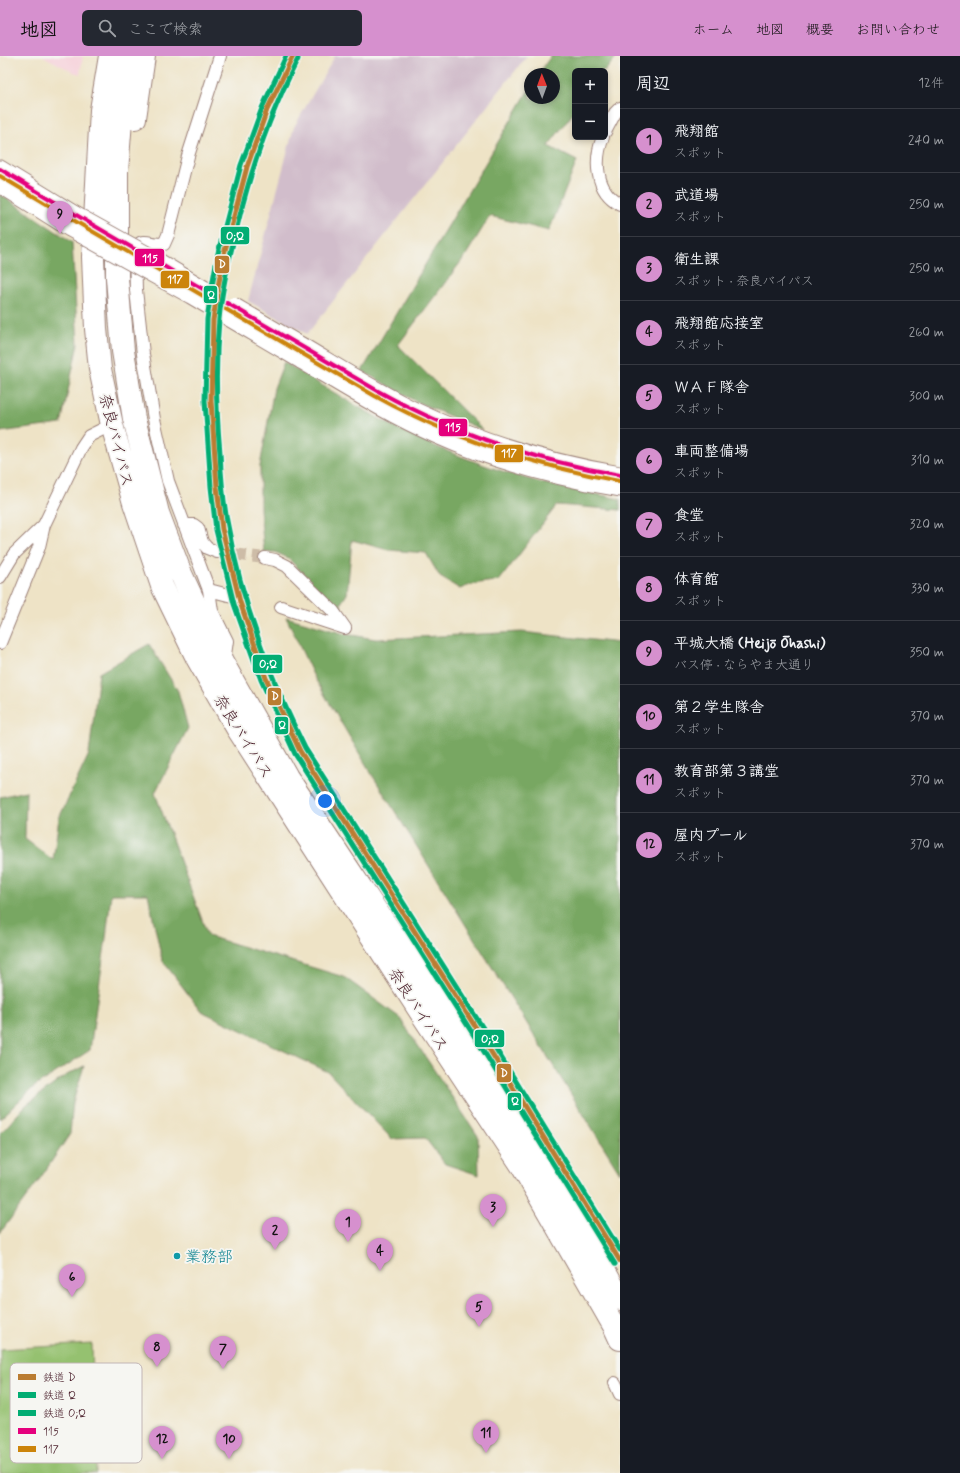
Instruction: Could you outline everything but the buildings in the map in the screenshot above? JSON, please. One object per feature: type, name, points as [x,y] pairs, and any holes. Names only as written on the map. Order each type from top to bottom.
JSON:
[{"type":"highway","points":[[93,257],[89,163],[91,90],[97,56]]},
{"type":"highway","name":"奈良バイパス","points":[[110,56],[101,110],[93,257],[96,330],[100,369],[112,425],[134,503],[162,586],[198,658],[237,728],[522,1166],[620,1339]]},
{"type":"highway","name":"奈良バイパス","points":[[128,56],[125,71],[117,171],[118,278],[123,351],[133,411],[158,513],[181,574],[224,666],[287,777],[543,1160],[620,1299]]},
{"type":"highway","points":[[118,278],[128,180],[144,56]]},
{"type":"street","points":[[220,56],[188,156],[168,235],[164,244],[154,245],[142,241],[138,243],[135,249],[136,290],[143,354],[154,419],[168,481],[209,590],[212,611],[227,641],[224,666]]},
{"type":"street","points":[[608,126],[615,113],[620,108]]},
{"type":"street","points":[[602,140],[598,155],[598,174],[602,188],[614,201],[620,204]]},
{"type":"street","points":[[0,169],[72,222]]},
{"type":"street","points":[[0,184],[72,222],[147,255],[385,409],[443,437],[483,453],[548,473],[620,488]]},
{"type":"street","points":[[302,354],[450,427],[514,450],[589,470],[620,475]]},
{"type":"street","points":[[0,643],[39,547],[44,525],[81,448],[89,436],[103,429]]},
{"type":"street","points":[[0,577],[14,554],[44,525]]},
{"type":"street","points":[[184,525],[194,525],[198,528],[202,542],[207,548],[217,552]]},
{"type":"street","points":[[265,558],[275,560],[287,566],[333,611],[345,628],[281,607]]},
{"type":"street","points":[[209,590],[232,596]]},
{"type":"shaded area","points":[[43,56],[83,56],[80,74],[73,72]]},
{"type":"shaded area","points":[[335,56],[527,56],[307,334],[248,301],[294,127]]},
{"type":"green space","points":[[551,56],[617,56],[607,68],[572,68],[572,115],[548,146],[577,161],[549,231],[490,216],[466,255],[398,345],[483,430],[417,402],[362,371],[524,98],[524,104],[560,104],[560,68],[542,68]]},
{"type":"green space","points":[[0,194],[72,242],[78,344],[61,424],[0,432]]},
{"type":"green space","points":[[284,362],[361,408],[421,440],[470,460],[527,479],[563,488],[620,499],[620,510],[557,505],[499,581],[474,584],[460,589],[440,577],[426,553],[388,550],[352,540],[347,594],[341,603],[342,614],[288,558],[275,552],[264,552],[260,509],[260,466],[274,388]]},
{"type":"green space","points":[[286,617],[345,634],[376,639],[522,632],[620,643],[620,1173],[371,773],[314,677]]},
{"type":"green space","points":[[149,644],[178,691],[188,728],[155,793],[208,936],[344,977],[399,1017],[478,1136],[479,1175],[445,1164],[425,1138],[392,1139],[328,1072],[201,1011],[162,960],[148,894],[111,894],[90,1050],[34,1087],[0,1119],[0,797],[26,791],[25,839],[53,860],[59,818],[89,754],[99,673]]},
{"type":"green space","points":[[84,1066],[73,1102],[70,1134],[37,1183],[0,1233],[0,1134],[26,1105],[65,1076]]},
{"type":"green space","points":[[92,1344],[93,1363],[10,1363],[10,1463],[96,1463],[96,1473],[0,1473],[0,1349]]},
{"type":"tunnel","points":[[217,552],[265,558]]},
{"type":"rail line","name":"Q","points":[[286,56],[262,108],[241,165],[218,253],[207,319],[205,401],[211,487],[216,530],[234,604],[261,680],[295,754],[478,1042],[615,1264]]},
{"type":"rail line","name":"D","points":[[293,56],[267,110],[247,167],[224,254],[213,320],[211,401],[217,487],[222,529],[240,602],[266,678],[300,751],[483,1039],[620,1261]]},
{"type":"rail line","name":"O;Q","points":[[298,59],[270,121],[248,184],[229,262],[219,319],[216,386],[224,504],[240,580],[248,609],[268,665],[305,748],[488,1036],[620,1250]]},
{"type":"transit line","name":"115","points":[[0,169],[378,391],[407,406],[466,433],[496,444],[557,462],[620,475]]},
{"type":"transit line","name":"117","points":[[0,176],[375,396],[404,411],[464,438],[494,449],[555,467],[619,481]]},
{"type":"place","name":"平城大橋 (Heijō Ōhashi)","points":[[60,234]]},
{"type":"place","name":"衛生課","points":[[493,1227]]},
{"type":"place","name":"飛翔館","points":[[348,1242]]},
{"type":"place","name":"武道場","points":[[275,1250]]},
{"type":"place","name":"業務部","points":[[177,1256]]},
{"type":"place","name":"飛翔館応接室","points":[[380,1271]]},
{"type":"place","name":"車両整備場","points":[[72,1297]]},
{"type":"place","name":"ＷＡＦ隊舎","points":[[479,1327]]},
{"type":"place","name":"体育館","points":[[157,1367]]},
{"type":"place","name":"食堂","points":[[223,1369]]},
{"type":"place","name":"教育部第３講堂","points":[[486,1453]]},
{"type":"place","name":"屋内プール","points":[[162,1459]]},
{"type":"place","name":"第２学生隊舎","points":[[229,1459]]}]
